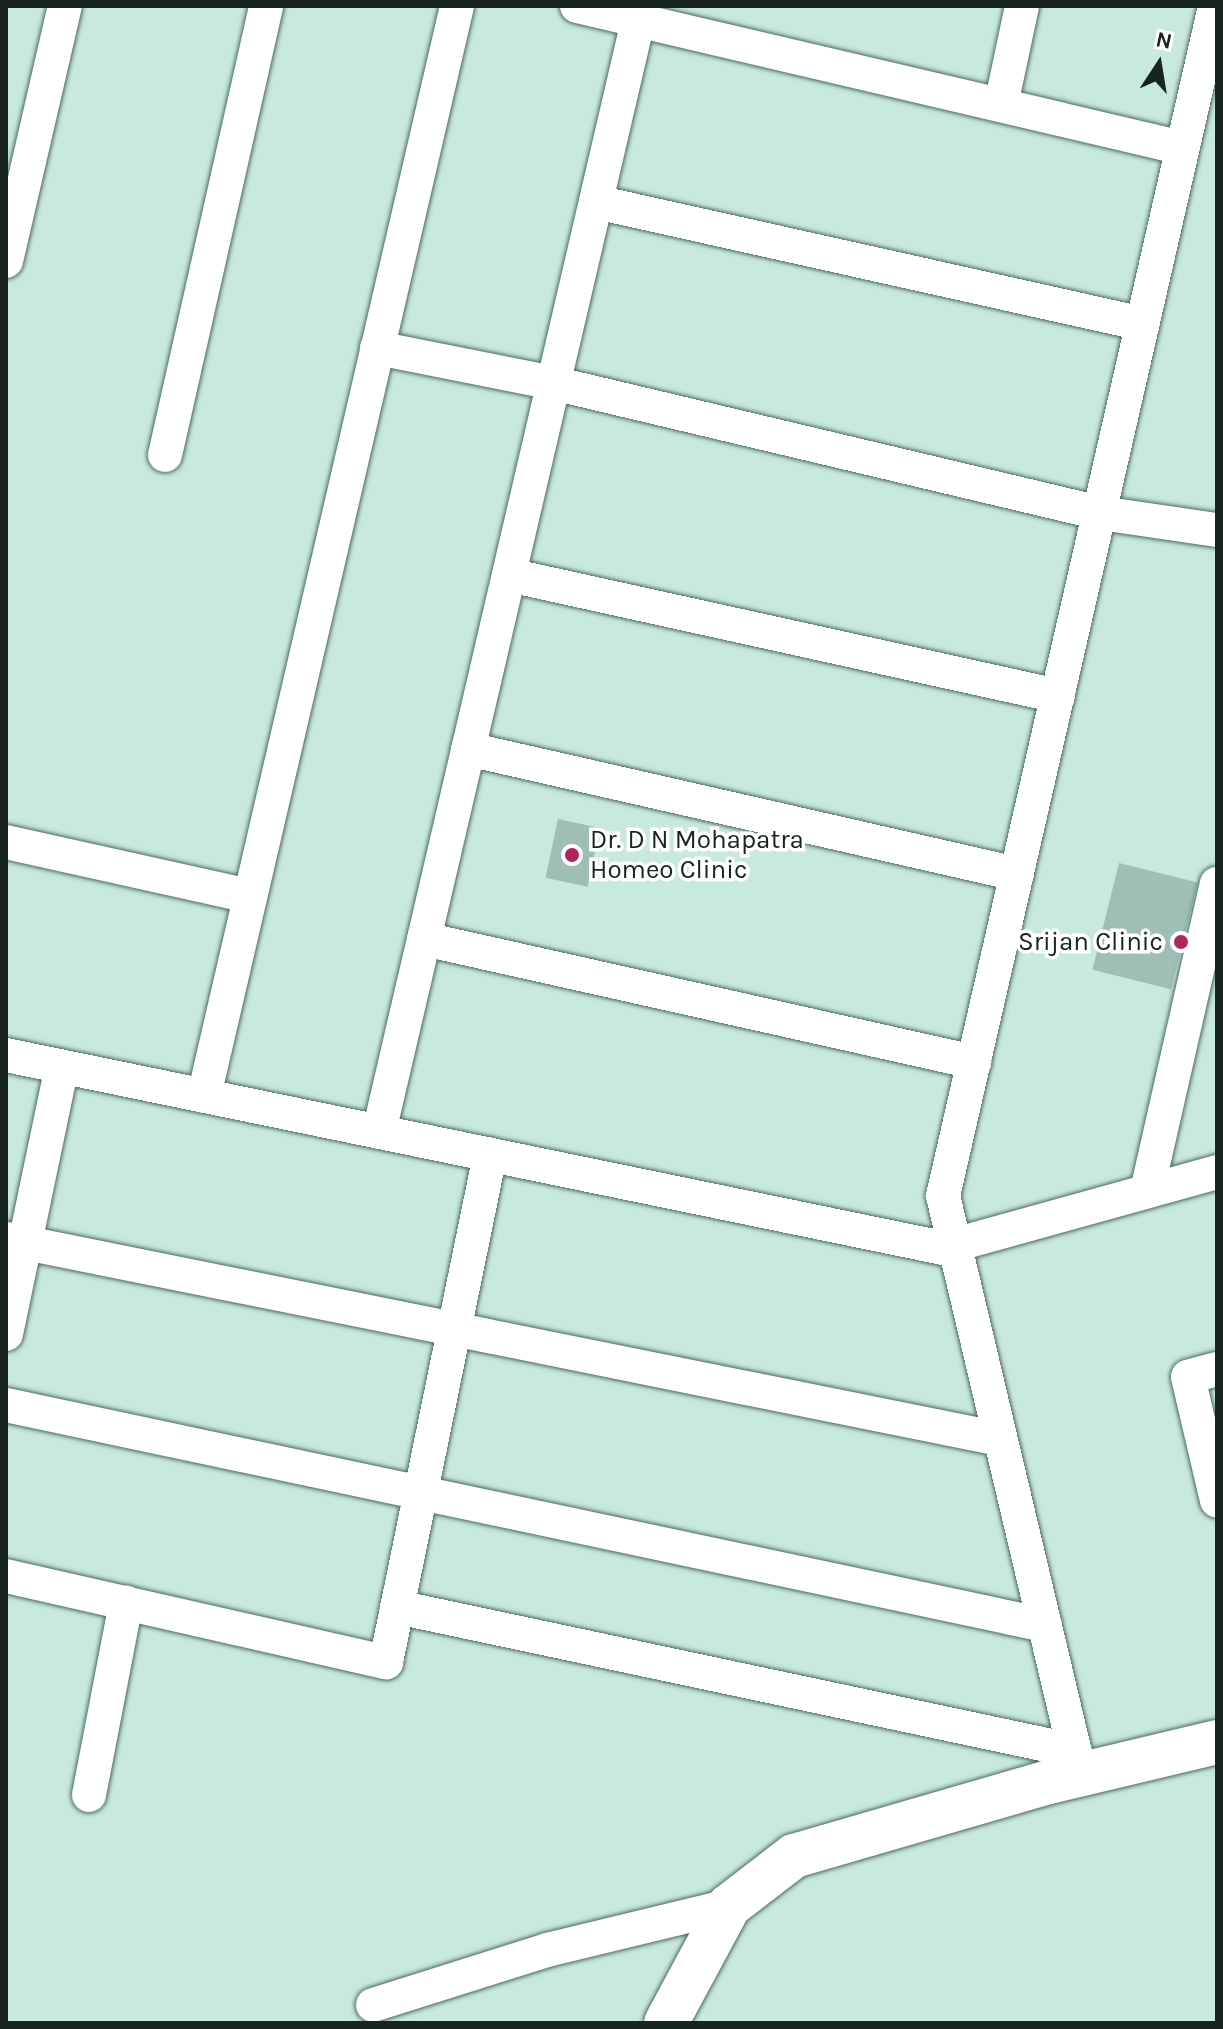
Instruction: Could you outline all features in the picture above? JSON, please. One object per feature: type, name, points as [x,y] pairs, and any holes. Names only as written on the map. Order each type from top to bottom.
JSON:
[{"type":"street","points":[[6,261],[65,6]]},
{"type":"street","points":[[165,455],[266,6]]},
{"type":"street","points":[[204,1096],[457,6]]},
{"type":"street","points":[[1001,105],[1022,6]]},
{"type":"street","points":[[1078,1762],[943,1196],[1215,6]]},
{"type":"street","points":[[379,1132],[596,202],[607,11],[1183,148]]},
{"type":"street","points":[[596,202],[1143,324]]},
{"type":"street","points":[[377,348],[553,383],[1100,513],[1217,530]]},
{"type":"street","points":[[509,575],[1058,696]]},
{"type":"street","points":[[468,749],[1017,874]]},
{"type":"street","points":[[6,842],[250,896]]},
{"type":"street","points":[[1147,1191],[1209,967],[1217,884]]},
{"type":"street","points":[[424,939],[974,1062]]},
{"type":"street","points":[[6,1055],[943,1248],[1217,1172]]},
{"type":"street","points":[[6,1334],[16,1241],[62,1067]]},
{"type":"street","points":[[6,1576],[386,1662],[490,1155]]},
{"type":"street","points":[[16,1241],[1000,1439]]},
{"type":"street","points":[[1217,1369],[1188,1377],[1217,1501]]},
{"type":"street","points":[[6,1405],[1045,1625]]},
{"type":"street","points":[[89,1795],[126,1603]]},
{"type":"street","points":[[397,1607],[1078,1762]]},
{"type":"street","points":[[373,2005],[547,1950],[729,1906],[794,1856],[1078,1762],[1217,1742]]},
{"type":"street","points":[[666,2023],[729,1906]]},
{"type":"building","points":[[558,819],[600,828],[588,887],[546,878]]},
{"type":"building","points":[[1119,863],[1198,883],[1171,989],[1092,970]]},
{"type":"place","name":"Dr. D N Mohapatra Homeo Clinic","points":[[572,855]]},
{"type":"place","name":"Srijan Clinic","points":[[1181,942]]}]
